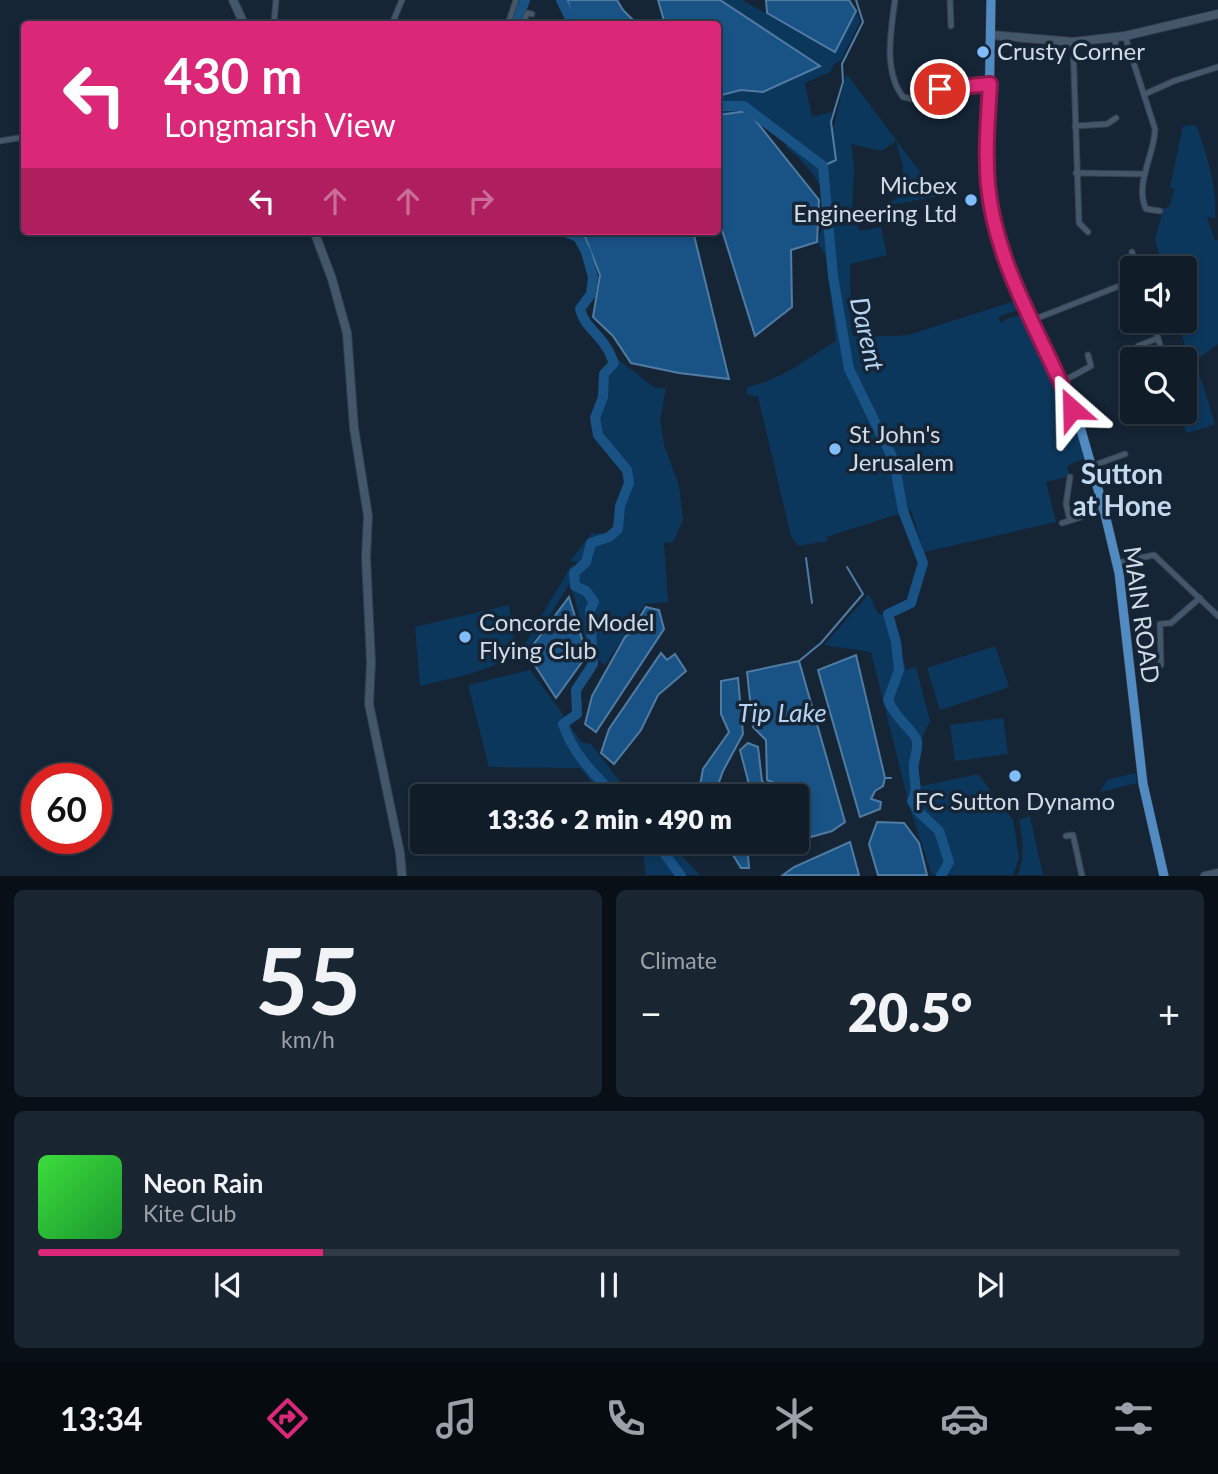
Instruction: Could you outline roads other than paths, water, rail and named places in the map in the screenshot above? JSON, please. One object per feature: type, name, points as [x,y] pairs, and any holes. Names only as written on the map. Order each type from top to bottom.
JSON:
[{"type":"main road","name":"MAIN ROAD","points":[[991,0],[988,169],[991,202],[1005,260],[1081,430],[1104,510],[1117,563],[1143,784],[1164,876]]},
{"type":"street","points":[[233,0],[243,21]]},
{"type":"street","points":[[274,21],[276,0]]},
{"type":"street","points":[[393,21],[402,0]]},
{"type":"street","points":[[509,21],[516,0]]},
{"type":"street","points":[[895,0],[891,59],[895,83],[903,97],[916,100],[940,89],[990,84]]},
{"type":"street","points":[[950,0],[951,26]]},
{"type":"street","points":[[524,21],[527,13],[532,14]]},
{"type":"street","points":[[991,35],[1073,43],[1115,38],[1218,15]]},
{"type":"street","points":[[1125,36],[1155,129],[1155,141],[1145,174],[1142,201],[1146,209],[1160,211]]},
{"type":"street","points":[[1115,38],[1116,50]]},
{"type":"street","points":[[1073,43],[1079,223],[1088,232]]},
{"type":"street","points":[[1145,94],[1174,80],[1218,67]]},
{"type":"street","points":[[1075,126],[1107,124],[1116,118]]},
{"type":"street","points":[[0,141],[21,138]]},
{"type":"street","points":[[1076,173],[1145,174]]},
{"type":"street","points":[[315,235],[347,333],[354,428],[368,516],[366,557],[371,662],[369,704],[400,853],[402,876]]},
{"type":"street","points":[[1132,252],[1133,256]]},
{"type":"street","points":[[1030,321],[1120,286]]},
{"type":"street","points":[[1156,333],[1161,347]]},
{"type":"street","points":[[1138,347],[1158,338]]},
{"type":"street","points":[[1060,383],[1091,366],[1088,355]]},
{"type":"street","points":[[1092,466],[1125,454]]},
{"type":"street","points":[[1070,477],[1066,504],[1070,520]]},
{"type":"street","points":[[1062,523],[1104,510]]},
{"type":"street","points":[[1117,563],[1154,555],[1218,616]]},
{"type":"street","points":[[1143,667],[1161,665],[1160,624],[1171,622],[1200,598]]},
{"type":"street","points":[[1066,836],[1081,833]]},
{"type":"street","points":[[1073,835],[1082,876]]},
{"type":"street","points":[[1205,876],[1218,873]]},
{"type":"water","points":[[567,0],[617,0],[634,21],[575,21]]},
{"type":"water","points":[[658,0],[720,0],[820,66],[763,92],[741,90],[721,95],[721,21],[664,21]]},
{"type":"water","points":[[766,0],[849,0],[856,11],[835,52],[767,13]]},
{"type":"water","points":[[748,111],[819,200],[817,242],[791,250],[792,307],[755,336],[721,227],[721,115]]},
{"type":"water","points":[[581,235],[694,235],[729,379],[679,373],[631,363],[613,336],[593,317],[600,275],[585,237]]},
{"type":"water","points":[[569,597],[587,655],[556,698],[527,653]]},
{"type":"water","points":[[646,607],[659,610],[664,629],[596,732],[585,724],[592,696],[625,637]]},
{"type":"water","points":[[661,653],[667,660],[675,654],[686,671],[658,695],[641,730],[614,764],[601,753],[609,729]]},
{"type":"water","points":[[856,655],[885,778],[883,786],[875,791],[871,799],[881,802],[880,809],[860,817],[818,670]]},
{"type":"water","name":"Tip Lake","points":[[799,661],[845,822],[832,831],[811,837],[809,784],[777,784],[767,780],[766,740],[753,727],[747,672]]},
{"type":"water","points":[[738,678],[743,734],[718,784],[700,784],[703,769],[729,732],[721,714],[721,681]]},
{"type":"water","points":[[748,743],[758,747],[762,781],[766,784],[749,784],[740,750]]},
{"type":"water","points":[[877,822],[904,823],[919,843],[927,875],[878,875],[869,844]]},
{"type":"water","points":[[850,842],[859,875],[783,875],[794,867]]},
{"type":"water","points":[[732,854],[748,854],[749,868],[741,868]]},
{"type":"waterway","name":"Darent","points":[[517,21],[525,0]]},
{"type":"waterway","name":"Darent","points":[[561,0],[572,21]]},
{"type":"waterway","points":[[823,166],[836,160],[831,122],[843,82],[842,64],[863,22],[856,0]]},
{"type":"waterway","name":"Darent","points":[[721,106],[744,106],[823,166],[833,276],[849,369],[894,461],[903,511],[923,563],[911,603],[888,614],[896,642],[899,670],[888,700],[917,741],[914,768],[916,787],[912,801],[918,811],[939,831],[949,862],[941,876]]},
{"type":"waterway","name":"Darent","points":[[573,235],[578,237],[586,252],[593,277],[591,294],[580,309],[614,363],[604,374],[603,397],[595,418],[598,435],[627,470],[629,483],[620,506],[618,529],[609,537],[591,543],[586,562],[574,573],[575,586],[586,591],[594,602],[590,610],[593,664],[576,690],[577,714],[563,724],[578,754],[604,784]]},
{"type":"waterway","points":[[806,558],[812,603]]},
{"type":"waterway","points":[[799,661],[821,643],[863,594],[847,567]]},
{"type":"waterway","points":[[885,778],[891,778]]},
{"type":"waterway","name":"Darent","points":[[665,854],[681,876]]},
{"type":"place","name":"Crusty Corner","points":[[983,52]]},
{"type":"place","name":"Micbex Engineering Ltd","points":[[971,200]]},
{"type":"place","name":"St John's Jerusalem","points":[[835,449]]},
{"type":"place","name":"Concorde Model Flying Club","points":[[465,637]]},
{"type":"place","name":"FC Sutton Dynamo","points":[[1015,776]]},
{"type":"district","name":"Sutton at Hone","points":[[1122,490]]}]
